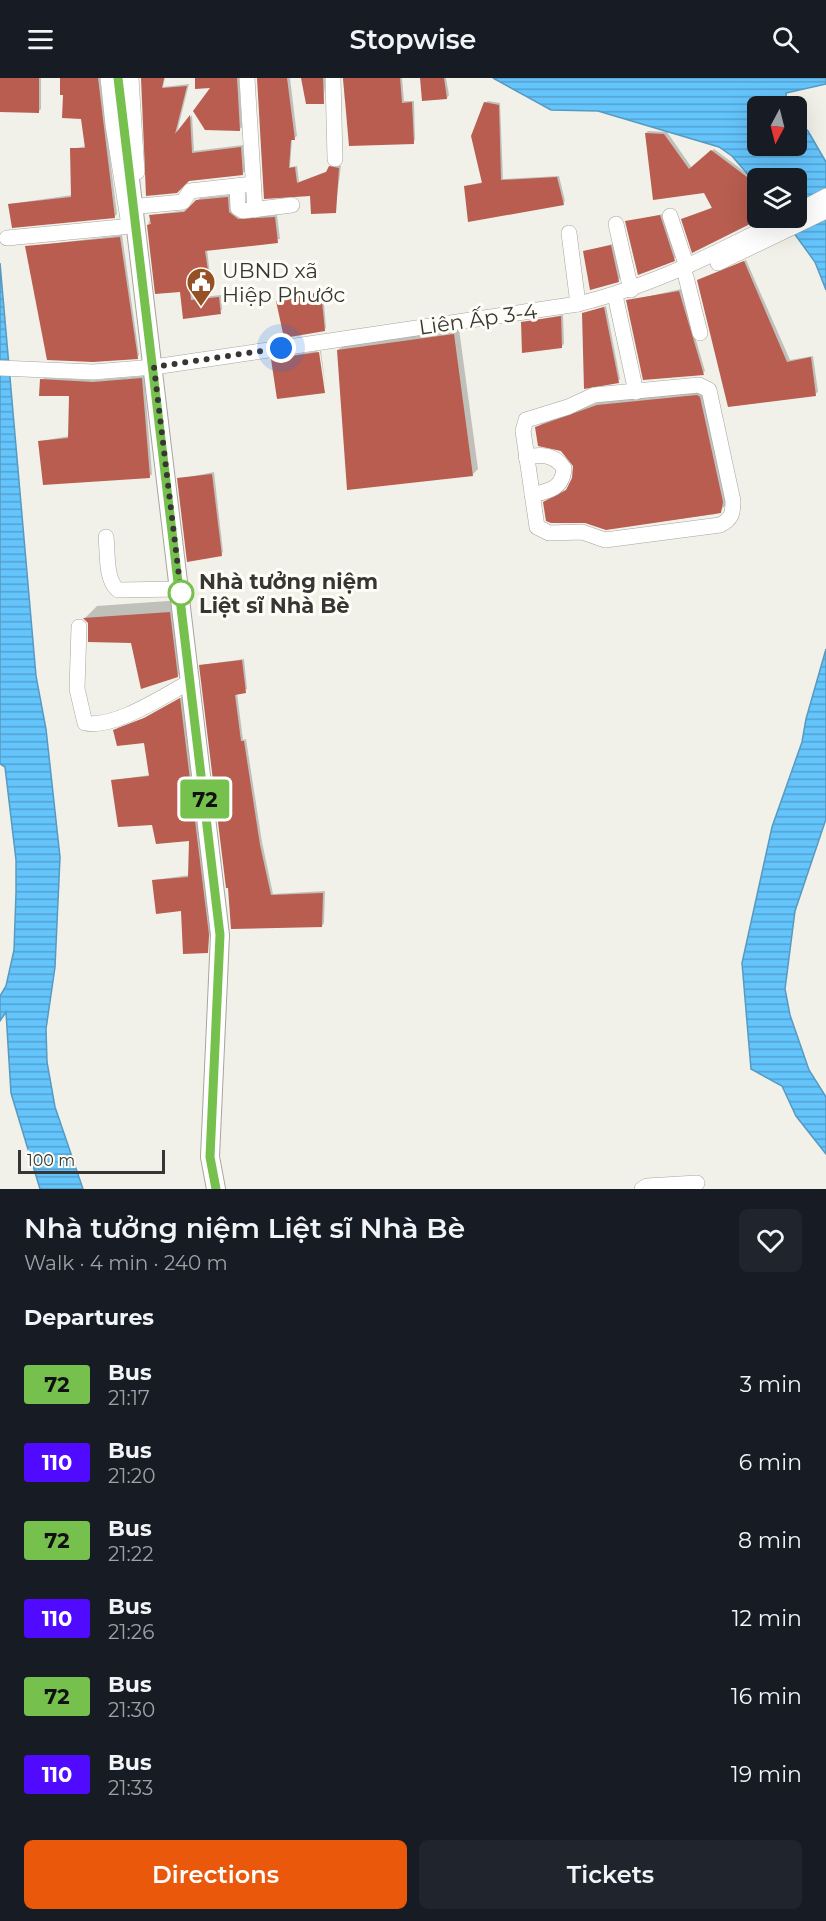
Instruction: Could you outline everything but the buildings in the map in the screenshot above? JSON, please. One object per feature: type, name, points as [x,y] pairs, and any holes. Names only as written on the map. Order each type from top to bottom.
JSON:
[{"type":"main road","points":[[118,78],[134,230],[154,367],[220,935],[210,1157],[216,1189]]},
{"type":"street","points":[[108,78],[125,208],[134,230]]},
{"type":"street","points":[[131,78],[140,206],[134,230]]},
{"type":"street","points":[[247,78],[255,210]]},
{"type":"street","points":[[333,78],[335,159]]},
{"type":"street","points":[[140,206],[183,202],[190,191],[253,184]]},
{"type":"street","points":[[237,186],[240,210],[292,205]]},
{"type":"street","points":[[807,206],[826,196]]},
{"type":"street","points":[[687,272],[776,236],[826,211]]},
{"type":"street","points":[[670,216],[687,272],[700,333]]},
{"type":"street","points":[[616,224],[637,287]]},
{"type":"street","name":"Liên Ấp 3-4","points":[[0,368],[93,372],[154,367],[578,304],[687,272],[766,228]]},
{"type":"street","points":[[7,238],[134,230]]},
{"type":"street","points":[[569,233],[578,304]]},
{"type":"street","points":[[615,295],[636,392]]},
{"type":"street","points":[[699,385],[709,390],[733,501],[733,514],[720,525],[605,540],[582,532],[549,533],[537,527],[523,431],[526,420],[560,410],[594,395],[636,392],[699,385]]},
{"type":"street","points":[[526,457],[539,454],[549,456],[559,461],[564,468],[560,485],[552,491],[532,495]]},
{"type":"street","points":[[106,537],[110,579],[118,590],[180,589]]},
{"type":"street","points":[[79,627],[77,689],[85,723],[93,724],[131,713],[191,681]]},
{"type":"street","points":[[642,1189],[647,1186],[697,1183]]},
{"type":"water","points":[[493,78],[826,78],[826,84],[786,93],[786,96],[747,96],[747,156],[807,156],[808,131],[826,162],[826,290],[815,262],[790,228],[807,228],[807,168],[747,168],[747,173],[732,156],[719,147],[598,111],[551,110]]},
{"type":"water","points":[[0,263],[36,676],[46,729],[60,857],[55,967],[46,1029],[47,1062],[55,1107],[83,1189],[40,1189],[11,1093],[6,1012],[0,1021],[0,996],[6,986],[14,950],[16,860],[5,767],[0,764]]},
{"type":"water","points":[[826,649],[826,819],[795,911],[785,989],[790,1015],[809,1070],[826,1097],[826,1154],[796,1116],[782,1086],[751,1069],[742,963],[772,827],[802,742],[806,719]]},
{"type":"bus line","name":"72","points":[[118,78],[220,935],[210,1157],[216,1189]]},
{"type":"place","name":"UBND xã Hiệp Phước","points":[[201,308]]},
{"type":"place","name":"Nhà tưởng niệm Liệt sĩ Nhà Bè","points":[[181,593]]},
{"type":"route","points":[[181,593],[154,367],[281,348]]}]
